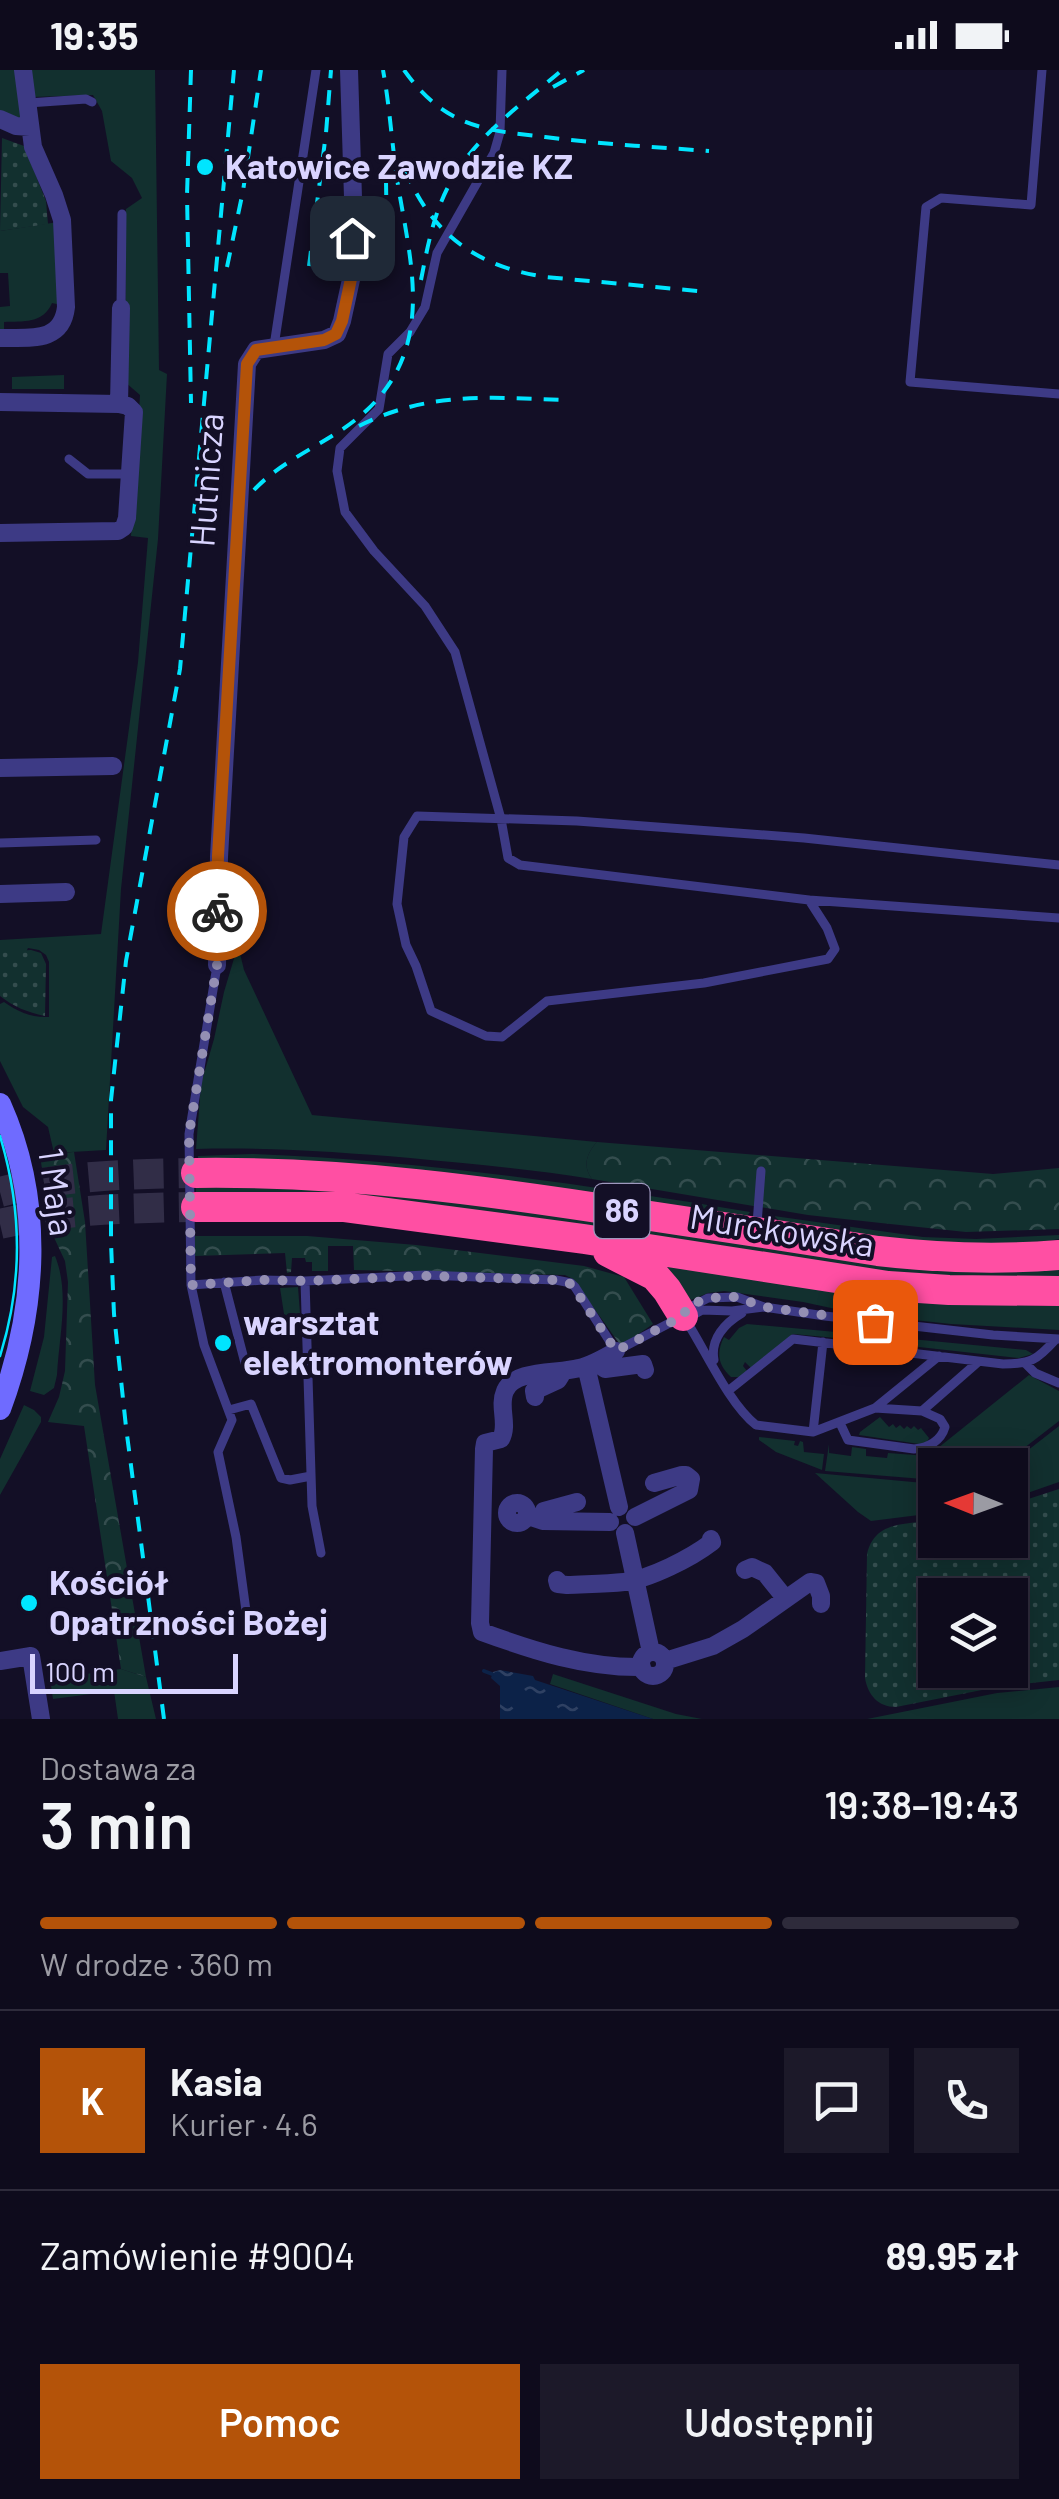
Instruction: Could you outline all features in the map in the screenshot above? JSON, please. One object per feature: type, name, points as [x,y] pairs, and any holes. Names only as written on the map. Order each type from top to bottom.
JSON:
[{"type":"highway","name":"Murckowska","points":[[196,1173],[310,1174],[412,1182],[926,1256],[1059,1255]]},
{"type":"highway","name":"Murckowska","points":[[196,1206],[343,1208],[584,1239],[888,1286],[999,1292],[1059,1290]]},
{"type":"highway","points":[[584,1239],[654,1276],[683,1316]]},
{"type":"street","points":[[0,338],[46,336],[65,320],[62,220],[34,146],[23,70]]},
{"type":"street","points":[[274,346],[324,340],[336,334],[342,321],[355,260],[349,70]]},
{"type":"street","points":[[0,119],[30,128]]},
{"type":"street","points":[[120,404],[121,308]]},
{"type":"street","name":"Hutnicza","points":[[217,965],[218,856],[247,364],[256,350],[274,346]]},
{"type":"street","points":[[0,402],[120,404],[134,412],[124,527],[118,531],[0,533]]},
{"type":"street","points":[[0,768],[113,766]]},
{"type":"street","points":[[0,894],[66,892]]},
{"type":"street","name":"1 Maja","points":[[0,1104],[22,1169],[31,1234],[22,1340],[0,1408]]},
{"type":"street","points":[[616,1351],[564,1372],[520,1376],[505,1390],[504,1432],[501,1439],[485,1443],[484,1448],[482,1632],[575,1662],[621,1668],[713,1646],[810,1582],[819,1588],[821,1604]]},
{"type":"street","points":[[590,1364],[605,1370],[642,1364],[645,1370]]},
{"type":"street","points":[[590,1364],[634,1580],[650,1616],[653,1660]]},
{"type":"street","points":[[534,1397],[534,1391],[558,1380],[564,1372]]},
{"type":"street","points":[[482,1520],[508,1515],[510,1506],[516,1503],[535,1518],[622,1520],[676,1498],[689,1490],[692,1480],[682,1475],[654,1483]]},
{"type":"street","points":[[535,1518],[544,1510],[577,1502]]},
{"type":"street","points":[[557,1580],[558,1584],[566,1585],[634,1580],[704,1548],[712,1539]]},
{"type":"street","points":[[745,1570],[769,1568],[785,1598]]},
{"type":"street","points":[[0,1662],[31,1656],[41,1719]]},
{"type":"lane","points":[[274,346],[316,70]]},
{"type":"lane","points":[[502,70],[500,132],[494,153],[438,253],[425,307],[410,332],[388,354],[378,410],[340,448],[337,470],[345,512],[374,551],[425,606],[455,652],[501,818],[508,858],[520,865],[809,900],[1059,918]]},
{"type":"lane","points":[[1042,70],[1031,206],[941,198],[926,207],[910,382],[1059,394]]},
{"type":"lane","points":[[28,103],[86,99],[92,102]]},
{"type":"lane","points":[[121,308],[122,214]]},
{"type":"lane","points":[[70,460],[88,474],[130,474]]},
{"type":"lane","points":[[809,900],[835,948],[828,959],[704,984],[547,1001],[502,1037],[486,1036],[432,1011],[406,944],[397,904],[404,837],[416,816],[577,820],[804,838],[1059,865]]},
{"type":"lane","points":[[0,843],[96,840]]},
{"type":"lane","points":[[217,965],[189,1134],[191,1285],[204,1345],[232,1420],[218,1452],[236,1537],[249,1634]]},
{"type":"lane","points":[[756,1232],[761,1171]]},
{"type":"lane","points":[[191,1285],[444,1276],[568,1282],[616,1351],[702,1310],[764,1307],[974,1333],[1057,1339]]},
{"type":"lane","points":[[306,1281],[312,1506],[321,1553]]},
{"type":"lane","points":[[224,1282],[244,1363]]},
{"type":"lane","points":[[716,1370],[712,1352],[722,1328],[740,1314],[764,1307]]},
{"type":"lane","points":[[683,1316],[728,1391],[756,1425],[813,1432],[840,1422],[875,1408],[938,1356]]},
{"type":"lane","points":[[728,1391],[793,1339],[978,1362],[1026,1364],[1041,1356],[1057,1339]]},
{"type":"lane","points":[[813,1432],[823,1342]]},
{"type":"lane","points":[[922,1411],[978,1362]]},
{"type":"lane","points":[[1026,1364],[1059,1383]]},
{"type":"lane","points":[[228,1410],[251,1404],[281,1478],[311,1476]]},
{"type":"lane","points":[[840,1422],[848,1440],[925,1448],[943,1434],[945,1427],[940,1420],[922,1411],[875,1408]]},
{"type":"green space","points":[[0,70],[19,70],[24,115],[19,119],[0,114]]},
{"type":"green space","points":[[29,70],[155,70],[159,370],[167,374],[158,539],[121,889],[106,1150],[54,1153],[48,1127],[23,1107],[0,1061],[0,1004],[49,1017],[49,962],[39,950],[0,952],[0,940],[101,934],[138,662],[148,538],[131,536],[140,395],[125,382],[126,209],[142,198],[132,178],[111,161],[102,111],[93,95],[33,97]]},
{"type":"green space","points":[[2,138],[24,146],[46,201],[48,224],[0,231]]},
{"type":"green space","points":[[58,222],[61,305],[52,303],[43,315],[32,320],[4,322],[4,330],[0,330],[0,307],[10,306],[8,273],[0,273],[0,231]]},
{"type":"green space","points":[[64,375],[64,389],[12,389],[12,377]]},
{"type":"green space","points":[[238,945],[244,970],[312,1115],[597,1142],[587,1160],[592,1179],[383,1156],[196,1149],[201,1084]]},
{"type":"green space","points":[[0,952],[41,953],[46,964],[45,1016],[21,1009],[0,996]]},
{"type":"green space","points":[[597,1142],[993,1174],[1059,1168],[1059,1229],[966,1232],[881,1223],[808,1215],[592,1179],[587,1160]]},
{"type":"green space","points":[[74,1152],[85,1222],[95,1385],[146,1677],[121,1669],[84,1426],[48,1422],[65,1371],[68,1282],[65,1261],[51,1231],[40,1155]]},
{"type":"green space","points":[[252,1154],[440,1168],[750,1212],[747,1216],[198,1163],[198,1156]]},
{"type":"green space","points":[[196,1186],[317,1186],[1059,1268],[1059,1278],[949,1278],[196,1194]]},
{"type":"green space","points":[[774,1216],[923,1237],[1059,1235],[1059,1239],[957,1246],[783,1224]]},
{"type":"green space","points":[[195,1236],[307,1236],[584,1266],[624,1277],[653,1324],[621,1346],[573,1279],[565,1275],[354,1270],[353,1246],[328,1246],[328,1271],[312,1271],[312,1262],[292,1258],[291,1272],[287,1273],[285,1253],[195,1256]]},
{"type":"green space","points":[[55,1256],[62,1284],[61,1330],[54,1388],[44,1395],[30,1391],[44,1337]]},
{"type":"green space","points":[[651,1260],[1004,1304],[1059,1305],[1059,1330],[859,1314],[724,1291],[686,1302]]},
{"type":"green space","points":[[298,1287],[301,1326],[286,1327],[280,1288]]},
{"type":"green space","points":[[747,1324],[836,1332],[836,1338],[793,1334],[751,1368],[745,1362],[747,1371],[740,1377],[731,1377],[720,1359],[721,1343],[724,1337],[729,1340]]},
{"type":"green space","points":[[848,1333],[1026,1350],[1033,1354],[1019,1358],[847,1339]]},
{"type":"green space","points":[[1029,1375],[1059,1391],[1059,1421],[1024,1448],[938,1448]]},
{"type":"green space","points":[[24,1405],[41,1417],[41,1422],[0,1495],[0,1459]]},
{"type":"green space","points":[[880,1417],[889,1427],[893,1424],[896,1428],[921,1428],[929,1438],[919,1444],[859,1435]]},
{"type":"green space","points":[[1059,1426],[1059,1482],[1028,1493],[1028,1450]]},
{"type":"green space","points":[[759,1437],[795,1441],[798,1446],[803,1442],[804,1452],[824,1454],[822,1470],[776,1452]]},
{"type":"green space","points":[[829,1444],[829,1453],[851,1456],[852,1447],[866,1449],[866,1456],[887,1458],[888,1453],[918,1455],[918,1479],[825,1471]]},
{"type":"green space","points":[[815,1473],[918,1482],[918,1515],[871,1521]]},
{"type":"green space","points":[[1059,1489],[1059,1680],[1028,1684],[1028,1578],[918,1578],[918,1688],[992,1688],[896,1707],[871,1695],[865,1678],[867,1554],[877,1535],[893,1526],[918,1522],[918,1558],[1028,1558],[1028,1499]]},
{"type":"green space","points":[[121,1669],[146,1677],[156,1719],[118,1719],[114,1691],[53,1699],[50,1679]]},
{"type":"green space","points":[[553,1674],[702,1719],[653,1719],[550,1684]]},
{"type":"green space","points":[[1059,1687],[1059,1719],[867,1719],[997,1693]]},
{"type":"water","points":[[493,1672],[533,1676],[535,1680],[653,1719],[500,1719],[500,1686],[491,1678]]},
{"type":"waterway","points":[[484,1671],[492,1674]]},
{"type":"tunnel","points":[[0,1192],[73,1179],[196,1173]]},
{"type":"tunnel","points":[[0,1224],[73,1212],[196,1207]]},
{"type":"tram line","points":[[0,1136],[13,1191],[17,1246],[13,1301],[0,1356]]},
{"type":"railway","points":[[191,70],[187,195],[191,403]]},
{"type":"railway","points":[[164,1719],[114,1314],[111,1100],[126,961],[180,669],[234,70]]},
{"type":"railway","points":[[227,267],[261,70]]},
{"type":"railway","points":[[309,266],[331,70]]},
{"type":"railway","points":[[254,490],[367,410],[388,385],[402,359],[410,332],[412,274],[383,70]]},
{"type":"railway","points":[[404,70],[441,109],[483,127],[566,139],[709,151]]},
{"type":"railway","points":[[421,280],[438,211],[457,171],[498,124],[562,70]]},
{"type":"railway","points":[[553,87],[584,70]]},
{"type":"railway","points":[[405,169],[428,212],[443,229],[459,244],[499,265],[546,277],[698,291]]},
{"type":"railway","points":[[386,180],[387,250]]},
{"type":"railway","points":[[359,426],[386,414],[437,401],[570,400]]},
{"type":"way so far","points":[[217,911],[217,965],[189,1134],[191,1285],[425,1276],[556,1280],[571,1284],[616,1351],[683,1316],[688,1306],[720,1296],[764,1307],[875,1322]]},
{"type":"place","name":"Katowice Zawodzie KZ","points":[[205,167]]},
{"type":"place","name":"warsztat elektromonterów","points":[[223,1343]]},
{"type":"place","name":"Kościół Opatrzności Bożej","points":[[29,1603]]},
{"type":"route","points":[[217,911],[247,364],[256,350],[324,340],[336,334],[355,260],[352,238]]}]
